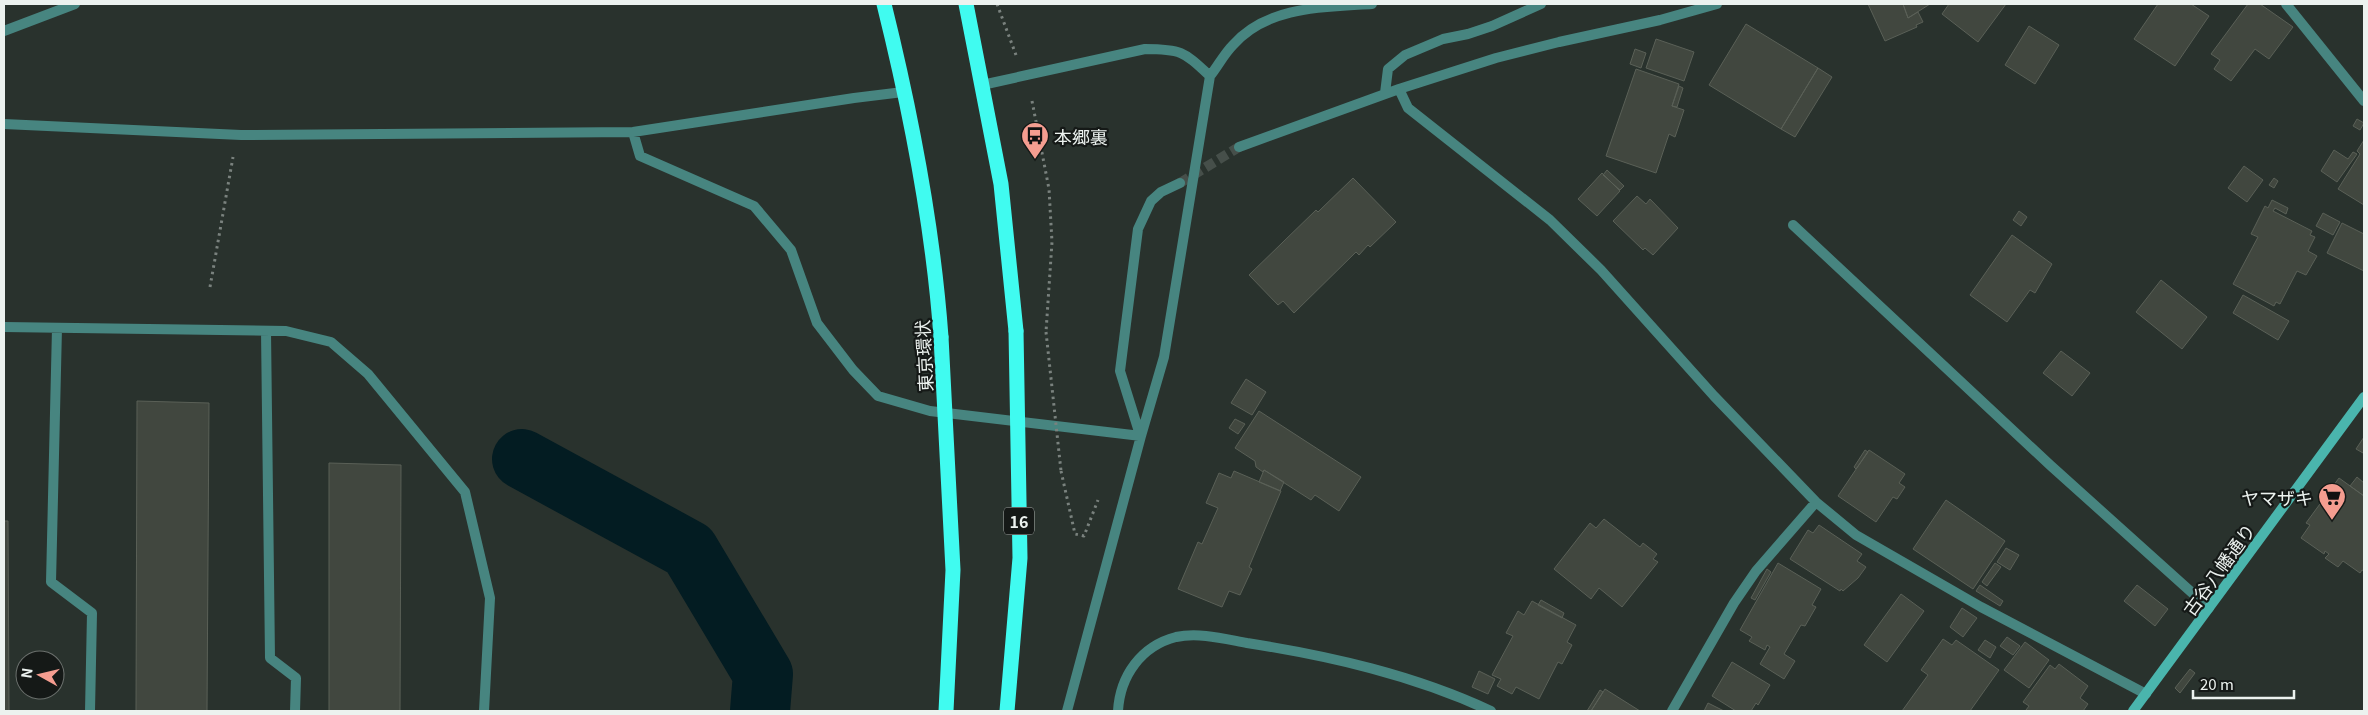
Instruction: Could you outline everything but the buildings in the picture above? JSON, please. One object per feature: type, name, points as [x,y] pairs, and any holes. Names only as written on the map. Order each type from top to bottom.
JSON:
[{"type":"highway","name":"東京環状","points":[[885,8],[927,215],[937,279],[953,570],[946,711]]},
{"type":"highway","name":"16","points":[[966,8],[1001,184],[1016,331],[1020,558],[1007,711]]},
{"type":"street","points":[[4,31],[75,4]]},
{"type":"street","points":[[1067,711],[1164,357],[1210,76],[1233,44],[1260,23],[1303,9],[1372,4]]},
{"type":"street","points":[[1385,94],[1388,69],[1405,55],[1443,39],[1468,34],[1492,26],[1541,4]]},
{"type":"street","points":[[1239,147],[1399,89],[1496,58],[1660,20],[1717,4]]},
{"type":"street","points":[[2286,4],[2364,101]]},
{"type":"street","points":[[982,85],[1145,49],[1171,49],[1181,52],[1210,76]]},
{"type":"street","points":[[1399,89],[1408,108],[1550,220],[1601,270],[1714,396],[1816,502],[1856,535],[1981,607],[2146,694]]},
{"type":"street","points":[[4,124],[241,135],[633,132],[903,92]]},
{"type":"street","points":[[633,132],[640,156],[754,206],[791,250],[817,323],[852,370],[878,396],[930,412],[1141,436]]},
{"type":"street","points":[[1141,436],[1120,371],[1138,229],[1151,202],[1162,192],[1180,183]]},
{"type":"street","points":[[1793,225],[2050,465],[2209,608]]},
{"type":"street","points":[[4,327],[286,331],[331,342],[368,374],[465,492],[490,598],[484,711]]},
{"type":"street","points":[[57,328],[50,582],[92,612],[90,711]]},
{"type":"street","points":[[266,331],[270,658],[296,678],[295,711]]},
{"type":"street","name":"古谷八幡通り","points":[[2134,711],[2364,397]]},
{"type":"street","points":[[1672,711],[1734,603],[1756,571],[1816,502]]},
{"type":"street","points":[[1118,711],[1120,688],[1126,675],[1140,657],[1164,641],[1190,635],[1322,656],[1391,674],[1471,707],[1491,711]]},
{"type":"path","points":[[997,4],[1016,55]]},
{"type":"path","points":[[1032,101],[1049,189],[1052,242],[1046,332],[1061,471],[1075,534],[1084,536],[1099,497]]},
{"type":"path","points":[[210,287],[234,151]]},
{"type":"waterway","points":[[522,459],[689,550],[763,674],[760,711]]},
{"type":"tunnel","points":[[1180,183],[1239,147]]},
{"type":"place","name":"本郷裏","points":[[1035,160]]},
{"type":"place","name":"ヤマザキ","points":[[2332,521]]}]
